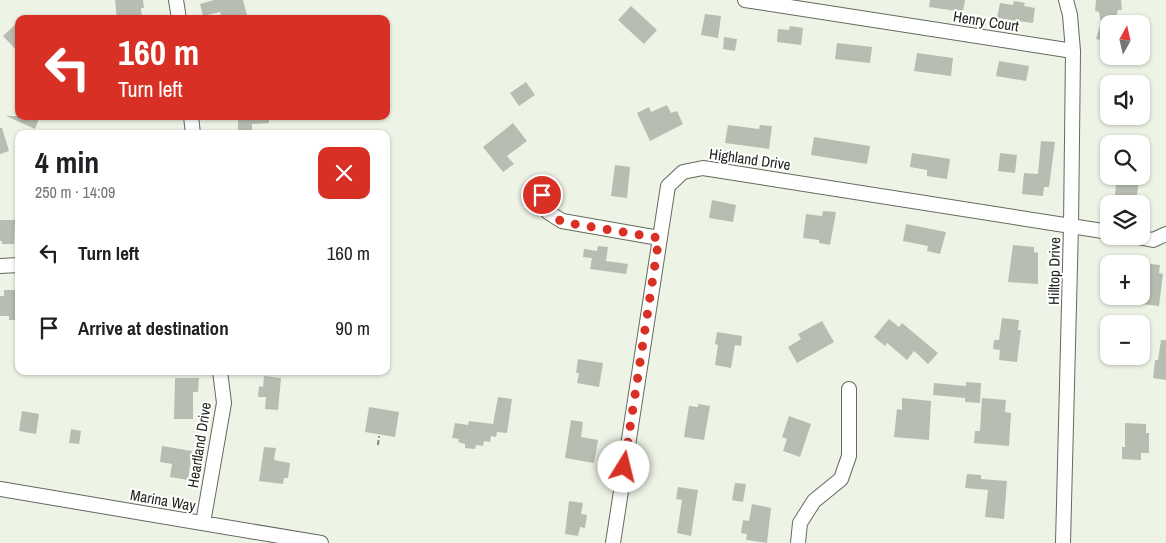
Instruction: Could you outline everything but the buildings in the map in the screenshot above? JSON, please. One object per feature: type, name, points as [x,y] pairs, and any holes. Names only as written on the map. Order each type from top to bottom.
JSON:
[{"type":"street","points":[[176,0],[178,15]]},
{"type":"street","name":"Henry Court","points":[[745,0],[1073,51]]},
{"type":"street","name":"Hilltop Drive","points":[[1063,543],[1071,226],[1073,51],[1070,15],[1066,0]]},
{"type":"street","name":"Highland Drive","points":[[613,543],[668,186],[683,172],[703,168],[1100,231]]},
{"type":"street","points":[[542,195],[548,212],[562,222],[659,238]]},
{"type":"street","points":[[1150,239],[1153,240],[1166,234]]},
{"type":"street","points":[[0,266],[15,266]]},
{"type":"street","name":"Heartland Drive","points":[[203,524],[224,403],[220,375]]},
{"type":"street","points":[[798,543],[800,523],[814,501],[841,479],[849,456],[849,389]]},
{"type":"street","name":"Marina Way","points":[[0,489],[321,543]]},
{"type":"path","points":[[378,444],[379,436]]},
{"type":"route","points":[[542,195],[548,212],[562,222],[659,238],[624,467]]}]
